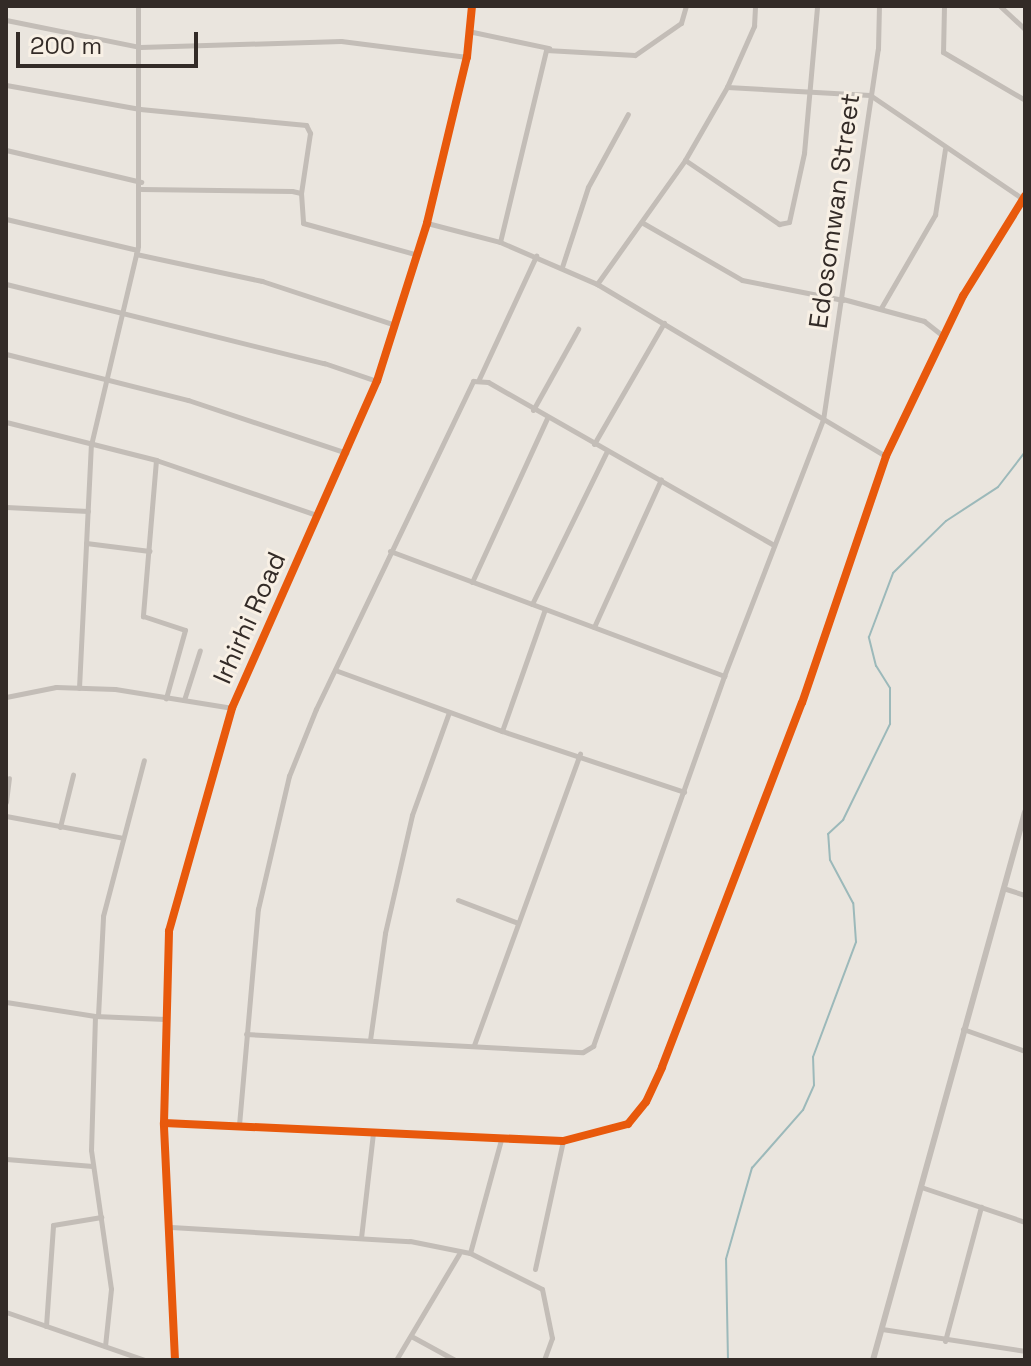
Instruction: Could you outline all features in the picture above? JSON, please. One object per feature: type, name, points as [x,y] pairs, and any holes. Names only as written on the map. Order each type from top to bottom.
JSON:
[{"type":"street","points":[[79,688],[91,445],[136,252],[141,185],[138,6]]},
{"type":"street","name":"Irhirhi Road","points":[[175,1360],[164,1123],[169,931],[232,708],[377,381],[427,223],[467,57],[472,6]]},
{"type":"street","points":[[468,31],[550,48],[635,55],[681,23],[686,6]]},
{"type":"street","points":[[597,284],[685,160],[727,87],[754,26],[755,6]]},
{"type":"street","points":[[685,160],[786,224],[798,193],[817,6]]},
{"type":"street","name":"Edosomwan Street","points":[[246,1034],[583,1052],[593,1046],[724,676],[823,420],[878,49],[879,6]]},
{"type":"street","points":[[944,6],[943,52],[1025,100]]},
{"type":"street","points":[[1000,6],[1025,29]]},
{"type":"street","points":[[6,20],[140,47],[341,41],[467,57]]},
{"type":"street","points":[[500,242],[544,54],[550,48]]},
{"type":"street","points":[[6,85],[140,109],[306,125],[310,133],[301,193],[303,223],[418,255]]},
{"type":"street","points":[[164,1123],[563,1141],[614,1131],[646,1102],[802,703],[886,456],[943,336],[1024,197],[945,149],[870,95],[727,87]]},
{"type":"street","points":[[562,267],[588,187],[628,114]]},
{"type":"street","points":[[881,308],[935,215],[945,149]]},
{"type":"street","points":[[6,150],[141,185],[301,193]]},
{"type":"street","points":[[6,219],[262,281],[395,325]]},
{"type":"street","points":[[427,223],[500,242],[597,284],[886,456]]},
{"type":"street","points":[[643,223],[742,280],[881,308],[927,322],[943,336]]},
{"type":"street","points":[[239,1125],[266,860],[289,776],[390,551],[467,390],[479,379],[536,256]]},
{"type":"street","points":[[6,284],[119,316],[324,363],[377,381]]},
{"type":"street","points":[[594,444],[664,323]]},
{"type":"street","points":[[533,410],[578,329]]},
{"type":"street","points":[[6,354],[270,424],[346,453]]},
{"type":"street","points":[[479,379],[774,545]]},
{"type":"street","points":[[472,582],[547,418]]},
{"type":"street","points":[[6,422],[156,460],[317,515]]},
{"type":"street","points":[[532,604],[607,451]]},
{"type":"street","points":[[156,460],[143,616],[185,630],[166,698]]},
{"type":"street","points":[[594,627],[661,479]]},
{"type":"street","points":[[6,507],[88,511]]},
{"type":"street","points":[[86,543],[149,551]]},
{"type":"street","points":[[390,551],[724,676]]},
{"type":"street","points":[[502,731],[545,609]]},
{"type":"street","points":[[184,700],[200,650]]},
{"type":"street","points":[[335,670],[502,731],[580,754],[684,792]]},
{"type":"street","points":[[6,696],[79,688],[232,708]]},
{"type":"street","points":[[370,1041],[385,933],[412,815],[449,712]]},
{"type":"street","points":[[474,1045],[580,754]]},
{"type":"street","points":[[105,1346],[111,1289],[93,1166],[89,1071],[103,916],[144,760]]},
{"type":"street","points":[[60,827],[73,775]]},
{"type":"street","points":[[6,802],[9,778]]},
{"type":"street","points":[[873,1360],[962,1028],[1025,812]]},
{"type":"street","points":[[6,816],[123,838]]},
{"type":"street","points":[[1002,887],[1025,895]]},
{"type":"street","points":[[458,900],[518,923]]},
{"type":"street","points":[[6,1002],[96,1016],[165,1019]]},
{"type":"street","points":[[962,1028],[1025,1051]]},
{"type":"street","points":[[361,1238],[373,1132]]},
{"type":"street","points":[[470,1253],[501,1140]]},
{"type":"street","points":[[535,1269],[563,1141]]},
{"type":"street","points":[[6,1159],[93,1166]]},
{"type":"street","points":[[921,1187],[1025,1222]]},
{"type":"street","points":[[945,1341],[981,1207]]},
{"type":"street","points":[[46,1326],[53,1225],[101,1217]]},
{"type":"street","points":[[171,1227],[410,1241],[459,1254],[470,1253],[535,1281],[542,1289],[552,1338],[544,1360]]},
{"type":"street","points":[[396,1360],[459,1254]]},
{"type":"street","points":[[6,1312],[145,1360]]},
{"type":"street","points":[[882,1329],[1025,1351]]},
{"type":"street","points":[[411,1336],[455,1360]]},
{"type":"waterway","points":[[728,1360],[726,1259],[752,1168],[803,1110],[814,1085],[813,1057],[856,942],[853,903],[830,860],[828,834],[843,820],[890,724],[890,688],[876,666],[869,637],[893,573],[946,521],[998,487],[1025,452]]},
{"type":"cycle path","points":[[175,1360],[164,1123],[169,931],[232,708],[377,381],[427,223],[467,57],[472,6]]},
{"type":"cycle path","points":[[164,1123],[563,1141],[628,1124],[646,1102],[662,1067],[802,703],[886,456],[963,296],[1025,196]]}]
